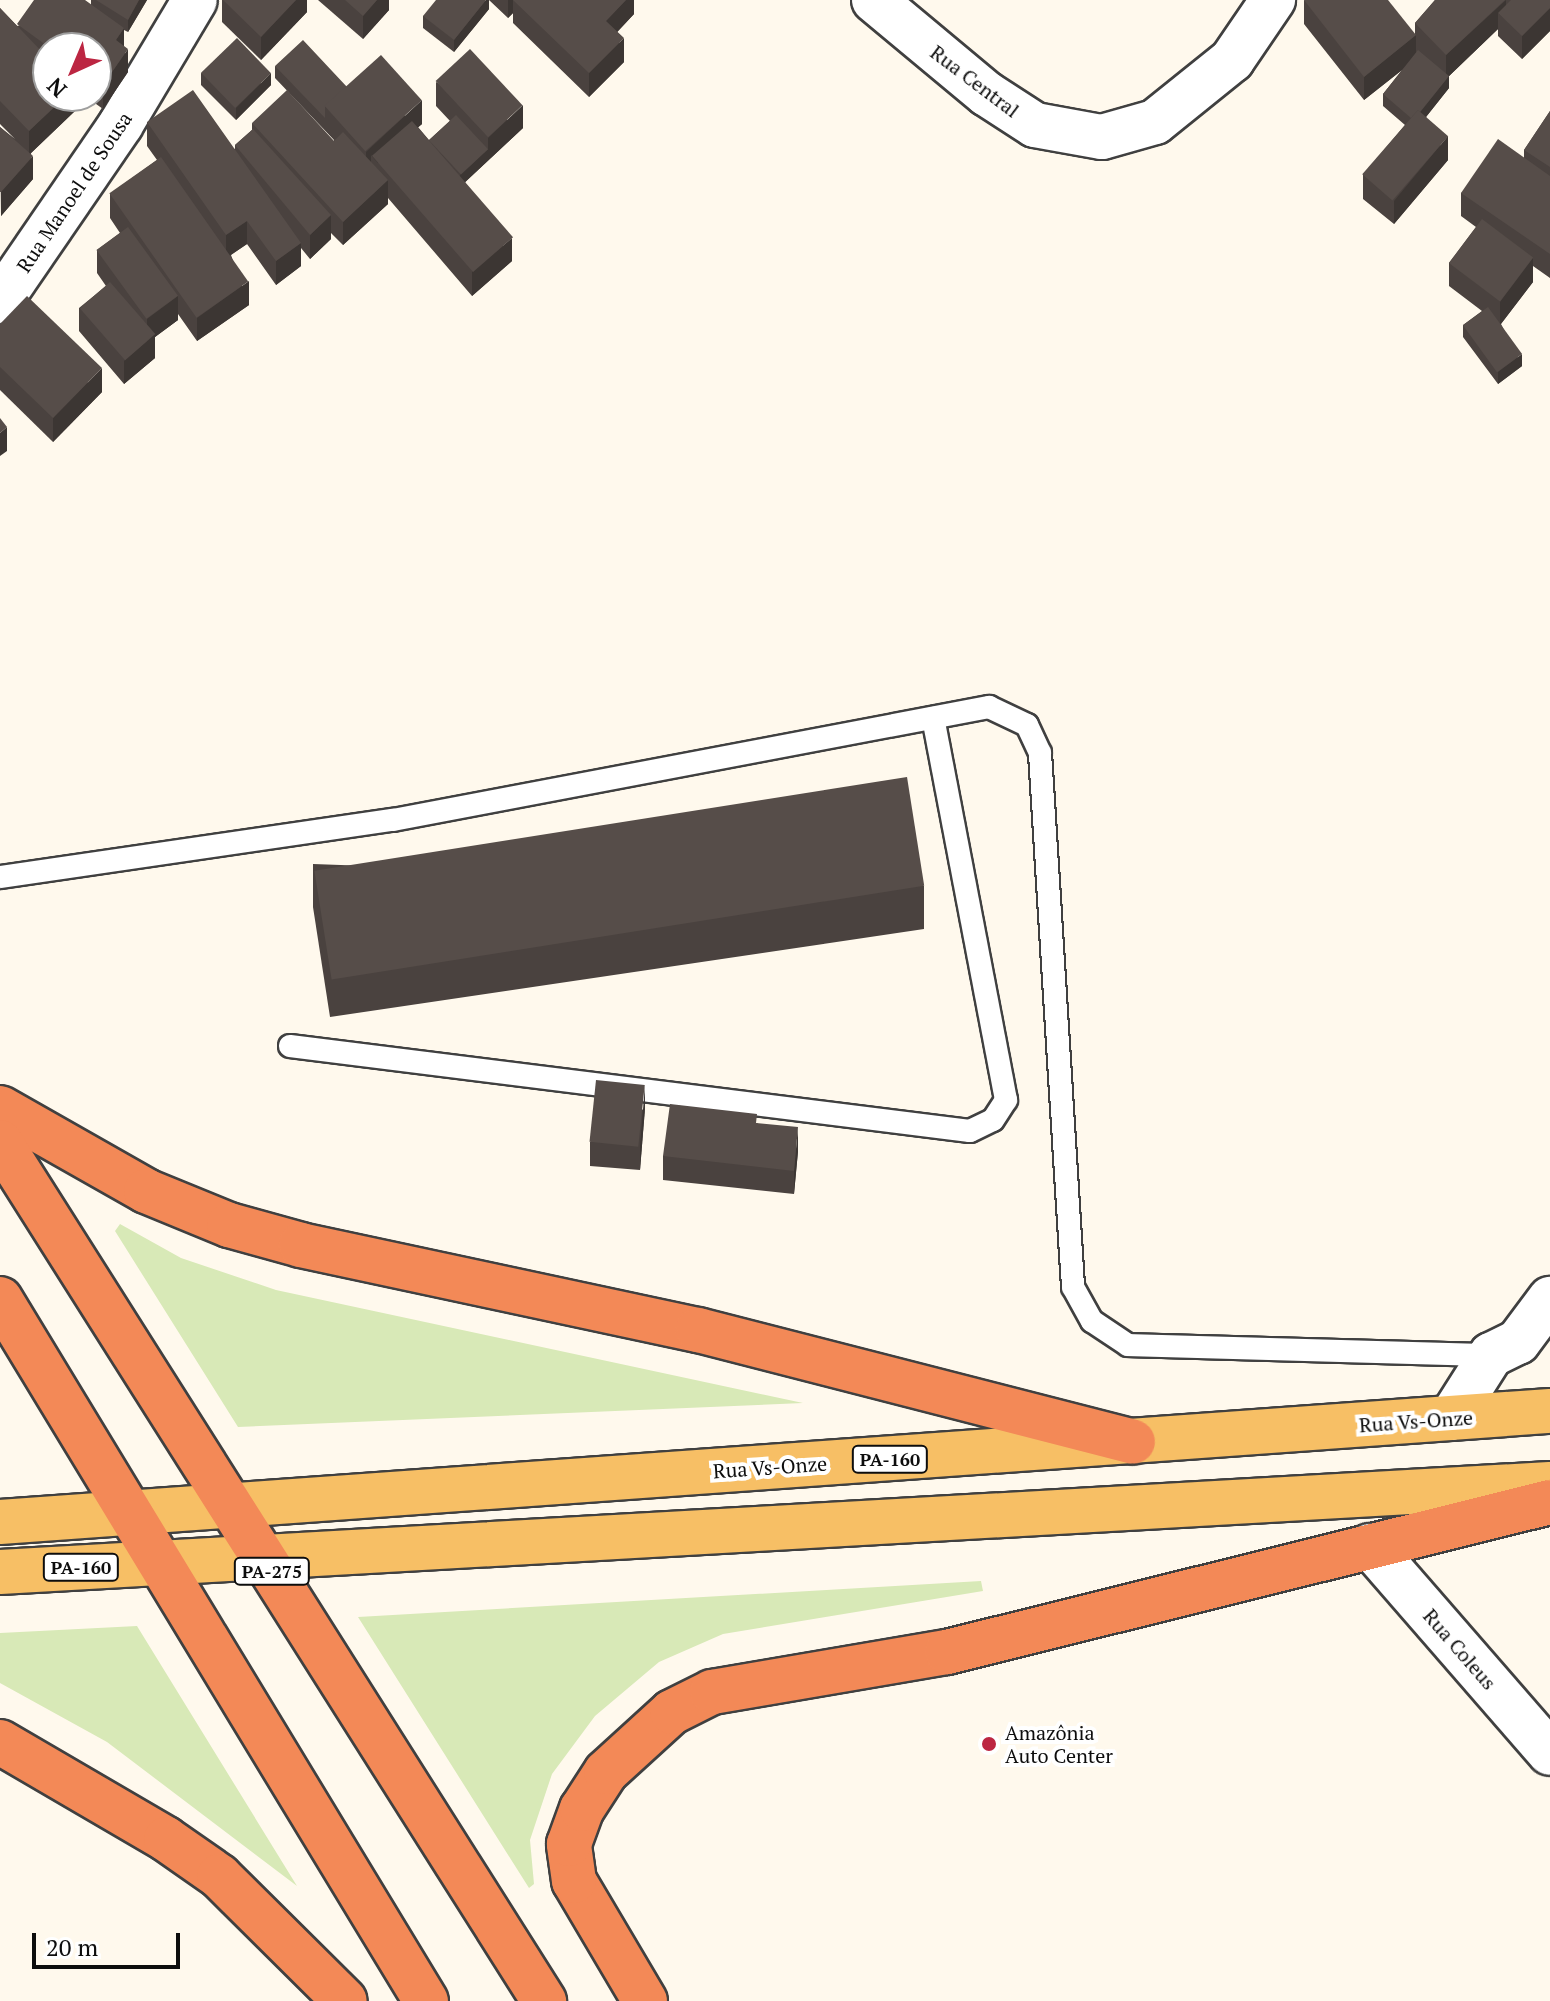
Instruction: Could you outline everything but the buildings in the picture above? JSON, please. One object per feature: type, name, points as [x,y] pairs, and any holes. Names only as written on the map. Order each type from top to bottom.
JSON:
[{"type":"highway","points":[[0,1108],[146,1191],[229,1225],[301,1245],[698,1330],[1133,1442]]},
{"type":"highway","name":"PA-275","points":[[0,1142],[544,2001]]},
{"type":"highway","points":[[0,1299],[426,2001]]},
{"type":"highway","points":[[645,2001],[574,1881],[569,1844],[582,1809],[606,1772],[672,1712],[712,1692],[947,1652],[1550,1502]]},
{"type":"highway","points":[[0,1742],[166,1839],[219,1876],[345,2001]]},
{"type":"main road","name":"Rua Vs-Onze","points":[[229,1503],[1550,1411]]},
{"type":"main road","name":"PA-160","points":[[0,1572],[1550,1484]]},
{"type":"main road","name":"PA-160","points":[[0,1522],[132,1514],[229,1503]]},
{"type":"street","name":"Rua Manoel de Sousa","points":[[0,301],[121,124],[195,0]]},
{"type":"street","name":"Rua Central","points":[[874,0],[987,94],[1035,125],[1102,137],[1155,122],[1232,60],[1273,0]]},
{"type":"street","points":[[1451,1418],[1491,1355],[1518,1342],[1550,1299]]},
{"type":"street","name":"Rua Coleus","points":[[1370,1546],[1550,1753]]},
{"type":"lane","points":[[0,877],[393,820],[989,707],[1027,725],[1040,753],[1073,1287],[1092,1321],[1128,1345],[1491,1355]]},
{"type":"lane","points":[[290,1046],[970,1131],[993,1120],[1006,1100],[933,718]]},
{"type":"green space","points":[[120,1224],[181,1258],[276,1290],[803,1403],[238,1427],[115,1231]]},
{"type":"green space","points":[[981,1581],[983,1591],[723,1634],[659,1662],[595,1716],[552,1774],[530,1840],[534,1884],[529,1888],[358,1617]]},
{"type":"green space","points":[[137,1626],[297,1886],[107,1742],[0,1683],[0,1633]]},
{"type":"place","name":"Amazônia Auto Center","points":[[989,1744]]}]
